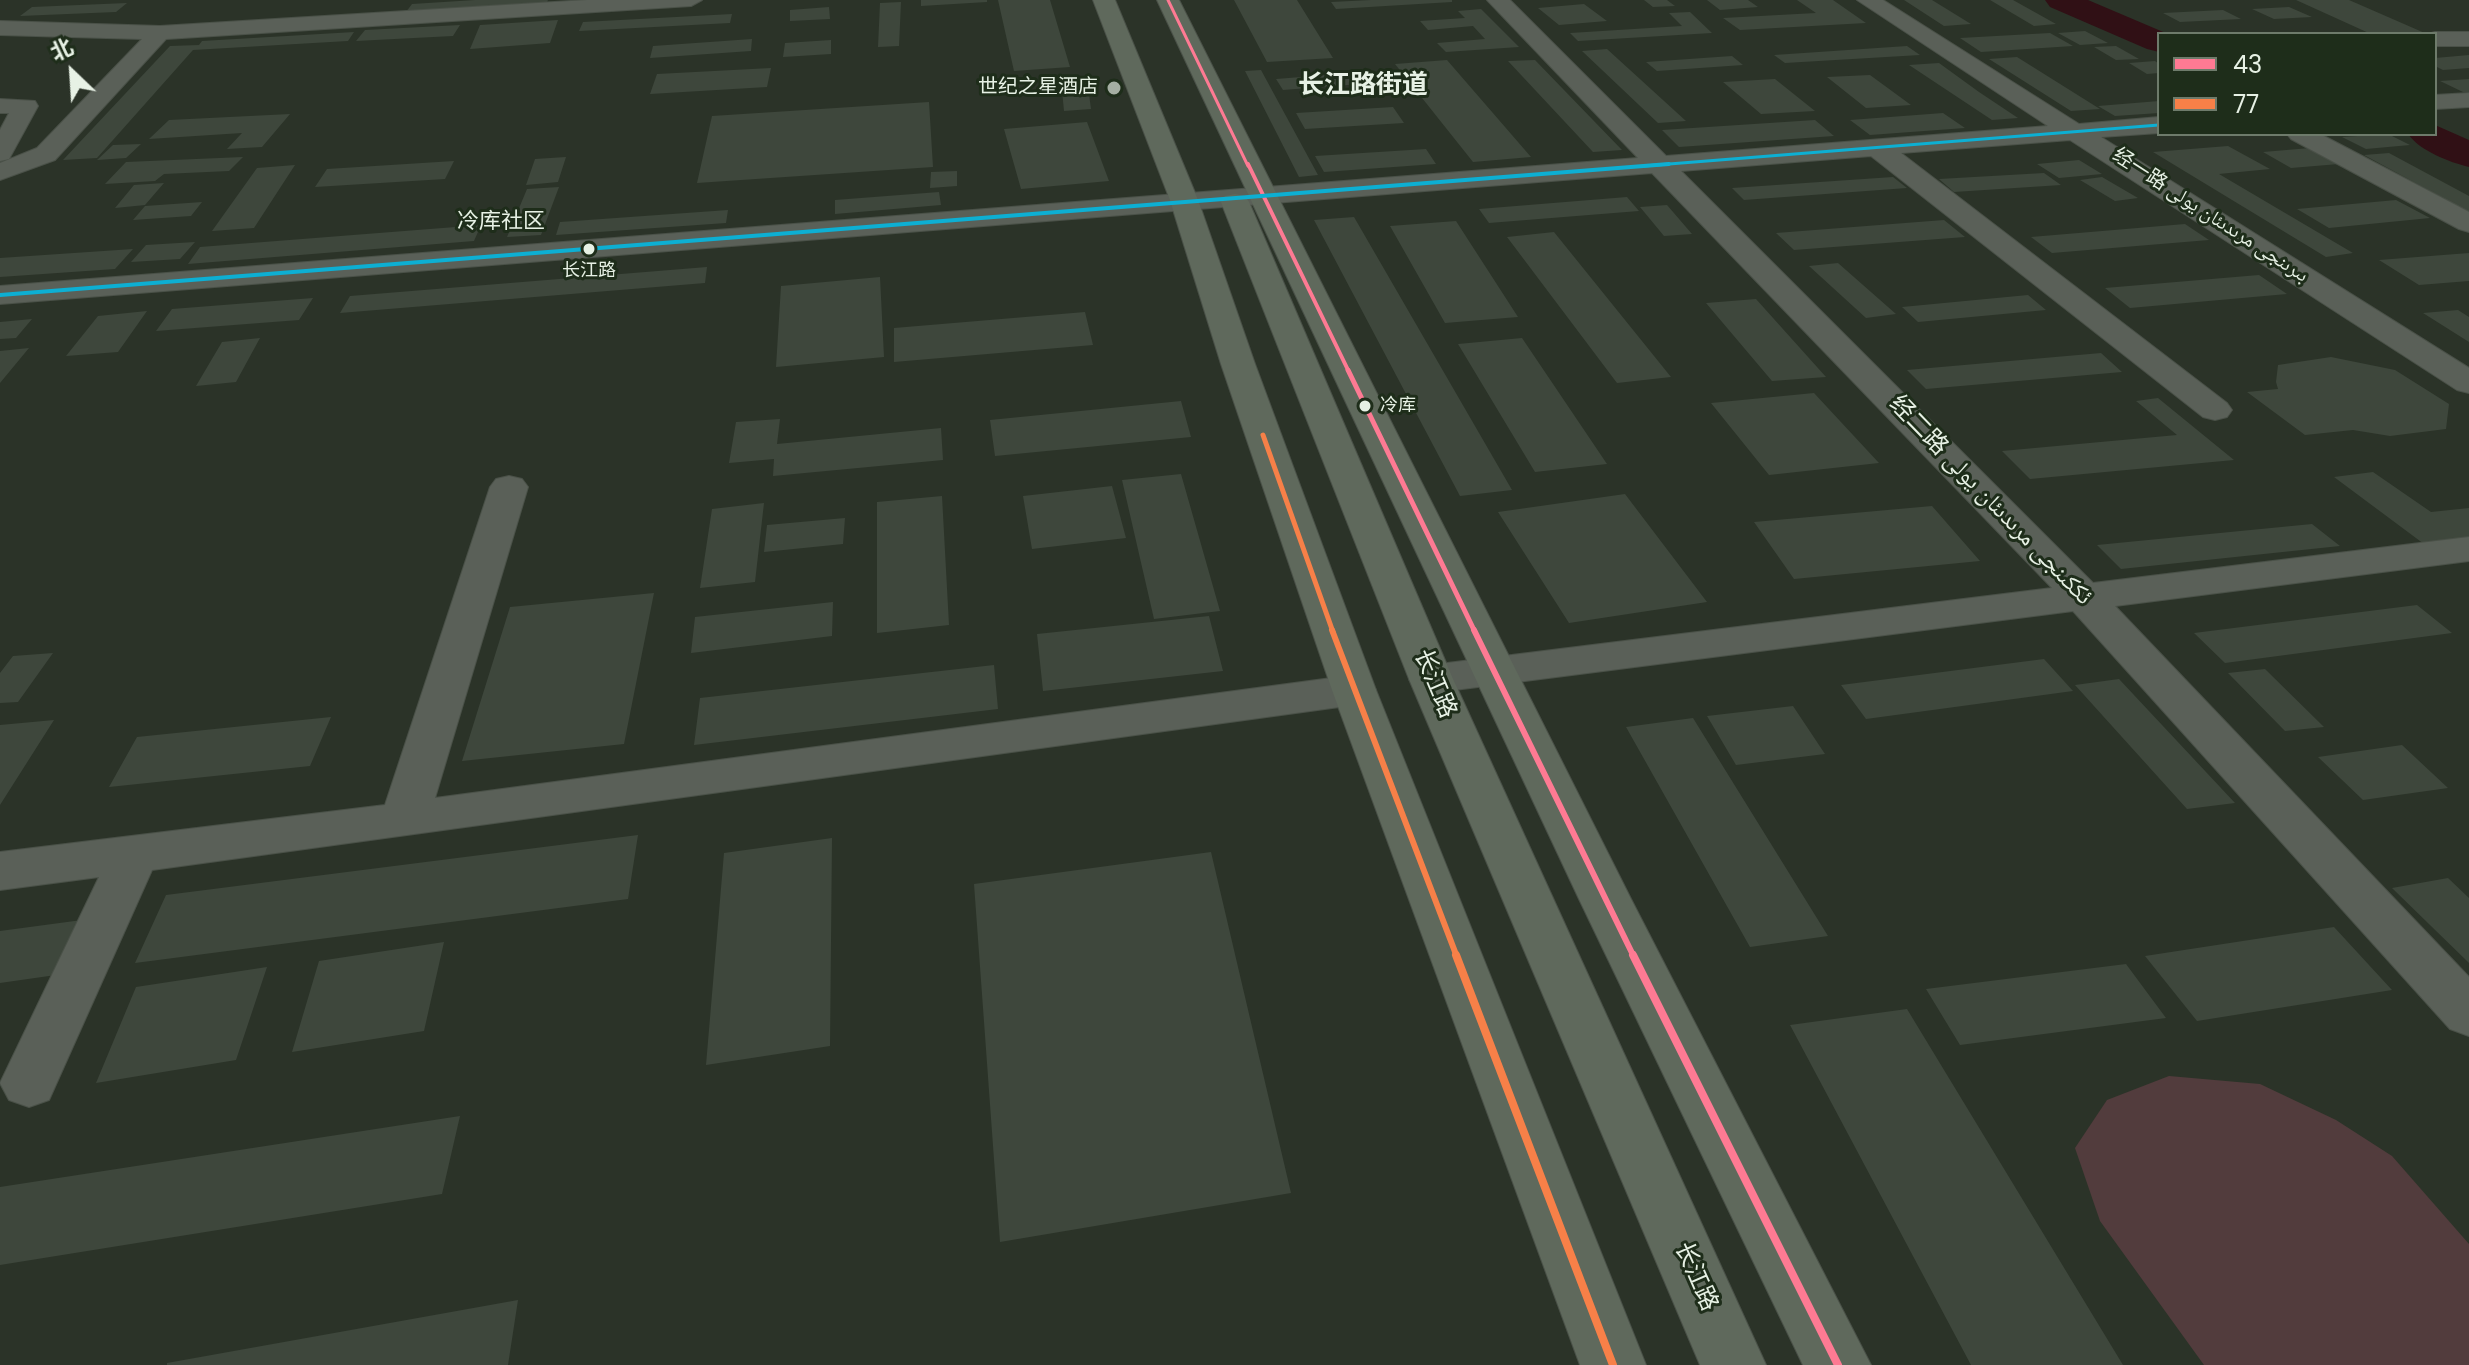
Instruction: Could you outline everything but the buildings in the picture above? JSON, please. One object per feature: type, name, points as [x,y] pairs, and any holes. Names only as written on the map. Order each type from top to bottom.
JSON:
[{"type":"main road","points":[[1104,0],[1184,200],[1238,364],[1354,690],[1613,1365]]},
{"type":"main road","name":"长江路","points":[[1141,0],[1247,194],[1431,679],[1733,1365]]},
{"type":"main road","points":[[1168,0],[1247,194],[1494,670],[1838,1365]]},
{"type":"street","points":[[0,28],[160,33],[691,0]]},
{"type":"street","name":"经二路 ئككىنجى مرىدىئان يولى","points":[[1498,0],[2082,596],[2469,1013]]},
{"type":"street","name":"经一路 بىرىنجى مرىدىئان يولى","points":[[1868,0],[2079,131],[2469,383]]},
{"type":"street","points":[[160,33],[151,25],[167,8]]},
{"type":"street","points":[[3,163],[46,154],[160,33]]},
{"type":"street","points":[[2437,39],[2469,39]]},
{"type":"street","points":[[2437,102],[2469,100]]},
{"type":"street","points":[[0,106],[26,106],[3,163]]},
{"type":"street","points":[[0,295],[1247,194],[2157,125]]},
{"type":"street","points":[[2304,136],[2469,223]]},
{"type":"street","points":[[1875,146],[2215,410]]},
{"type":"street","points":[[404,820],[509,487]]},
{"type":"street","points":[[1431,679],[2469,549]]},
{"type":"street","points":[[0,871],[404,820],[1354,690]]},
{"type":"street","points":[[29,1083],[134,855]]},
{"type":"shaded area","points":[[2169,1076],[2260,1084],[2336,1120],[2392,1156],[2469,1244],[2469,1365],[2204,1365],[2100,1221],[2075,1148],[2107,1100]]},
{"type":"waterway","points":[[2061,0],[2157,41]]},
{"type":"waterway","points":[[2431,136],[2469,155]]},
{"type":"transit line","name":"43","points":[[1168,0],[1605,899],[1838,1365]]},
{"type":"transit line","points":[[0,295],[2157,125]]},
{"type":"transit line","name":"77","points":[[1263,435],[1354,690],[1613,1365]]},
{"type":"place","name":"世纪之星酒店","points":[[1114,88]]},
{"type":"place","name":"长江路","points":[[589,249]]},
{"type":"place","name":"冷库","points":[[1365,406]]},
{"type":"district","name":"长江路街道","points":[[1363,86]]},
{"type":"district","name":"冷库社区","points":[[501,222]]}]
